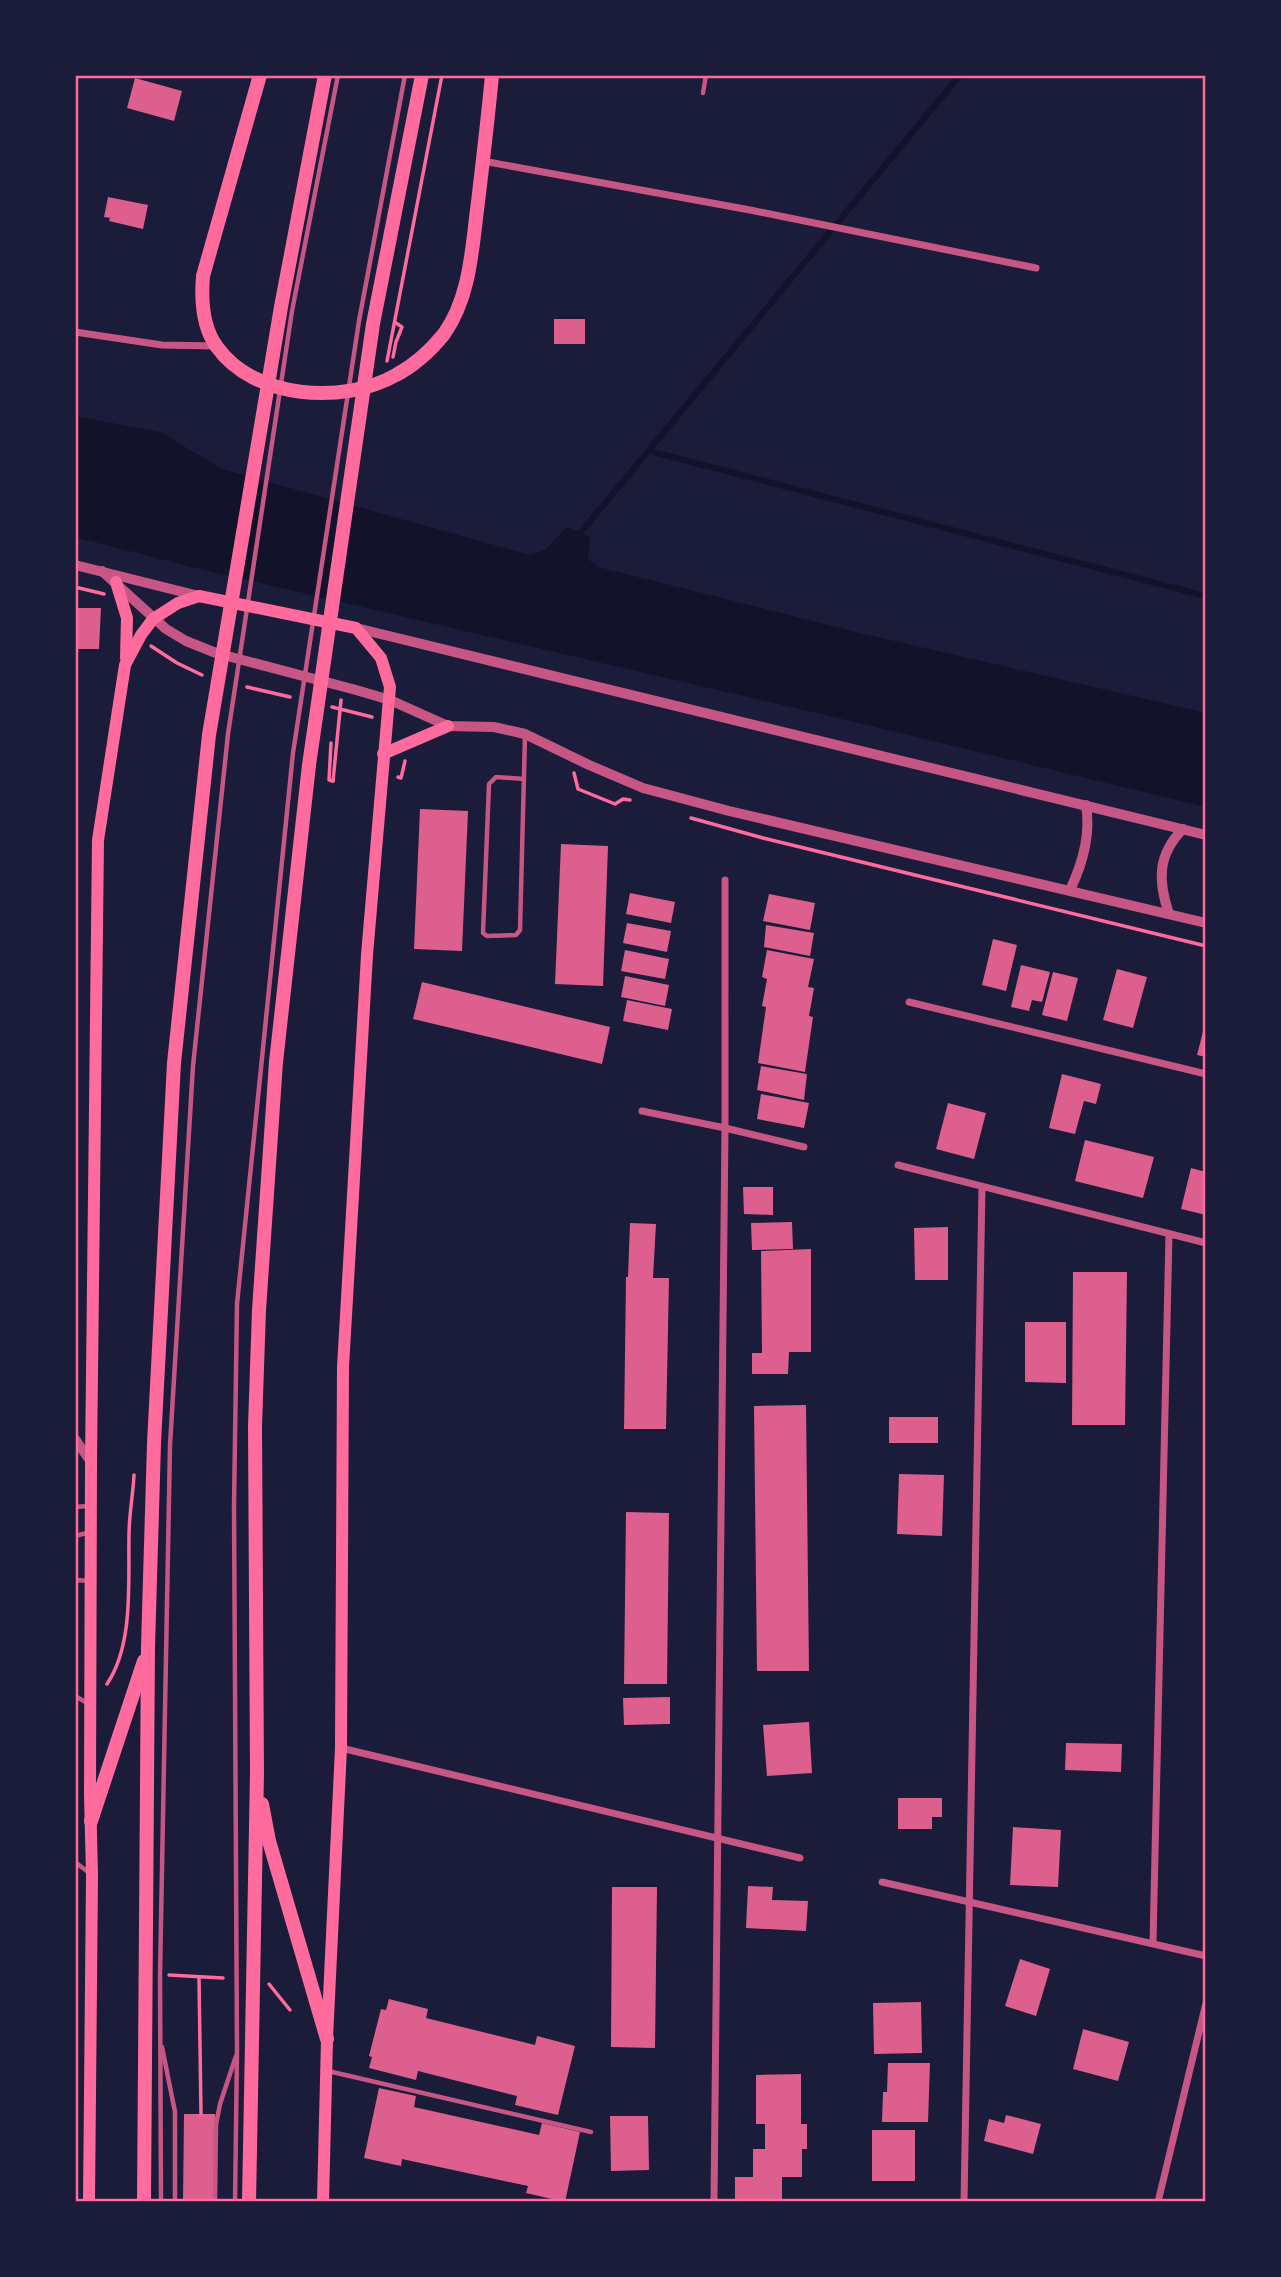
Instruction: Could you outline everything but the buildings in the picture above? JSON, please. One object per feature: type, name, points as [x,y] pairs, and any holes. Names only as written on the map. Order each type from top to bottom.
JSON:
[{"type":"highway","points":[[260,75],[202,276],[203,314],[216,346],[231,363],[256,379],[291,390],[327,393],[368,387],[392,377],[423,357],[444,332],[461,300],[469,272],[492,75]]},
{"type":"highway","points":[[144,2202],[148,1647],[154,1443],[174,1063],[209,735],[325,75]]},
{"type":"highway","points":[[248,2202],[257,1773],[255,1426],[259,1310],[276,1062],[309,765],[366,323],[422,75]]},
{"type":"highway","points":[[91,1821],[148,1647]]},
{"type":"highway","points":[[257,1773],[269,1841],[327,2039]]},
{"type":"main road","points":[[89,2202],[92,1875],[90,1462],[98,840],[128,634],[127,618],[116,583]]},
{"type":"main road","points":[[125,665],[153,619],[178,603],[199,596],[356,628],[381,658],[390,687],[355,1135],[343,1367],[341,1748],[327,2039],[323,2202]]},
{"type":"main road","points":[[383,754],[448,726]]},
{"type":"street","points":[[483,161],[867,233],[1036,268]]},
{"type":"street","points":[[75,332],[162,345],[216,346]]},
{"type":"street","points":[[75,565],[199,596]]},
{"type":"street","points":[[102,571],[153,619],[186,642],[216,653],[390,700],[448,726],[494,727],[525,734],[643,788],[729,811],[1206,923]]},
{"type":"street","points":[[356,628],[1206,835]]},
{"type":"street","points":[[1070,890],[1086,849],[1086,805]]},
{"type":"street","points":[[1169,914],[1160,889],[1161,873],[1167,850],[1183,829]]},
{"type":"street","points":[[714,2202],[725,880]]},
{"type":"street","points":[[909,1002],[1206,1074]]},
{"type":"street","points":[[642,1111],[804,1147]]},
{"type":"street","points":[[898,1165],[1206,1243]]},
{"type":"street","points":[[964,2202],[982,1187]]},
{"type":"street","points":[[1153,1943],[1169,1234]]},
{"type":"street","points":[[75,1439],[90,1462]]},
{"type":"street","points":[[341,1748],[800,1858]]},
{"type":"street","points":[[882,1882],[1206,1956]]},
{"type":"street","points":[[1157,2202],[1206,2003]]},
{"type":"lane","points":[[161,2202],[160,1975],[170,1445],[193,1066],[228,734],[286,309],[338,75]]},
{"type":"lane","points":[[235,2202],[237,2052],[234,1533],[237,1304],[293,753],[405,75]]},
{"type":"lane","points":[[703,93],[706,75]]},
{"type":"lane","points":[[524,779],[496,777],[489,784],[483,933],[487,936],[516,935],[520,930],[524,779],[525,734]]},
{"type":"lane","points":[[75,1507],[90,1506]]},
{"type":"lane","points":[[75,1536],[90,1532]]},
{"type":"lane","points":[[75,1580],[91,1581]]},
{"type":"lane","points":[[75,1696],[90,1704]]},
{"type":"lane","points":[[75,1862],[92,1875]]},
{"type":"lane","points":[[160,2036],[175,2112],[175,2202]]},
{"type":"lane","points":[[215,2202],[216,2125],[237,2052]]},
{"type":"lane","points":[[327,2071],[591,2132]]},
{"type":"path","points":[[391,341],[442,75]]},
{"type":"path","points":[[392,377],[396,342],[402,327],[396,323]]},
{"type":"path","points":[[329,766],[329,780],[333,781],[342,686]]},
{"type":"path","points":[[160,1975],[223,1978]]},
{"type":"path","points":[[199,1977],[201,2114]]},
{"type":"path","points":[[267,1981],[290,2010]]},
{"type":"shaded area","points":[[75,416],[160,432],[222,469],[530,555],[545,550],[567,527],[590,537],[588,559],[598,567],[864,634],[1206,713],[1206,807],[200,569],[75,537]]},
{"type":"waterway","points":[[577,537],[960,75]]},
{"type":"waterway","points":[[649,451],[1206,596]]}]
